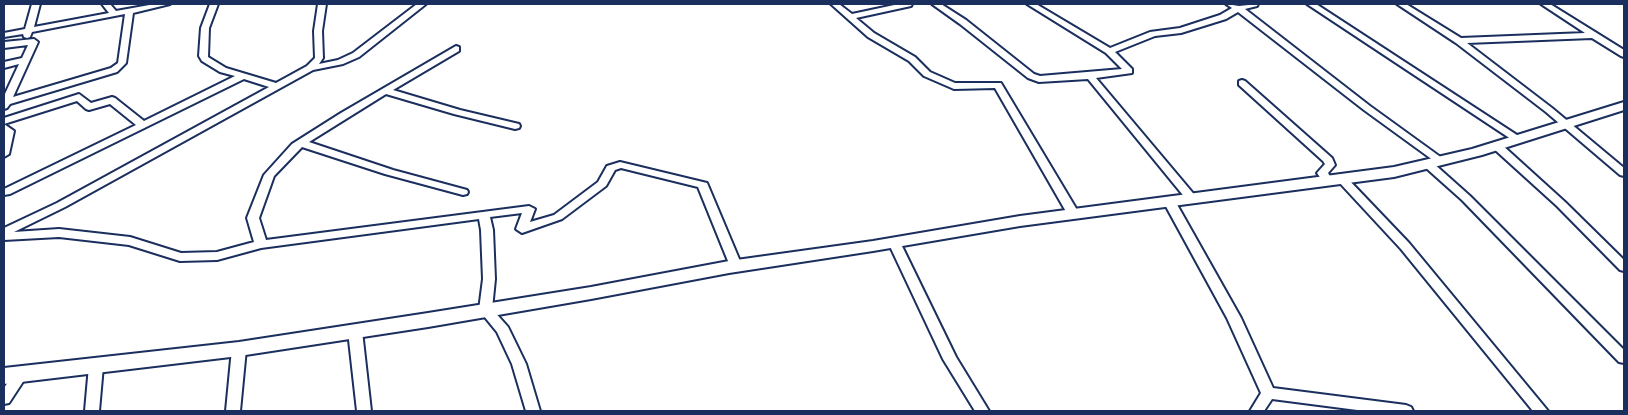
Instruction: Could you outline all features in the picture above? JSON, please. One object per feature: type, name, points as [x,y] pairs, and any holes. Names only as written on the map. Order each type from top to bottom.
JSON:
[{"type":"street","points":[[34,42],[26,38],[36,4]]},
{"type":"street","points":[[106,4],[114,14]]},
{"type":"street","points":[[4,35],[166,4]]},
{"type":"street","points":[[214,4],[206,28],[203,56],[223,70],[277,86]]},
{"type":"street","points":[[310,68],[319,58],[318,24],[322,4]]},
{"type":"street","points":[[4,234],[61,205],[310,68],[340,62],[356,55],[422,4]]},
{"type":"street","points":[[835,4],[870,35],[912,59],[927,74],[954,86],[998,85],[1074,214]]},
{"type":"street","points":[[851,17],[908,4]]},
{"type":"street","points":[[936,4],[963,22],[1031,76],[1039,79],[1090,76],[1128,71],[1109,52],[1031,4]]},
{"type":"street","points":[[1109,52],[1153,34],[1181,30],[1223,16],[1234,6],[1254,4]]},
{"type":"street","points":[[1311,4],[1518,139]]},
{"type":"street","points":[[1401,4],[1459,40],[1567,124],[1624,173]]},
{"type":"street","points":[[1545,4],[1624,54]]},
{"type":"street","points":[[1234,6],[1435,163],[1466,198],[1624,358]]},
{"type":"street","points":[[5,104],[120,66],[129,11]]},
{"type":"street","points":[[1459,40],[1593,35]]},
{"type":"street","points":[[4,45],[34,42]]},
{"type":"street","points":[[5,104],[34,42]]},
{"type":"street","points":[[261,244],[253,218],[269,174],[301,143],[456,49]]},
{"type":"street","points":[[4,65],[27,60]]},
{"type":"street","points":[[4,191],[243,76]]},
{"type":"street","points":[[1090,76],[1191,198]]},
{"type":"street","points":[[1242,83],[1328,160],[1330,165],[1322,173],[1335,180],[1436,283],[1541,411]]},
{"type":"street","points":[[386,90],[457,112],[515,126]]},
{"type":"street","points":[[4,121],[79,98],[89,108],[112,100],[126,113],[143,124]]},
{"type":"street","points":[[4,376],[239,349],[485,310],[736,266],[1074,214],[1335,180],[1435,163],[1497,146],[1624,106]]},
{"type":"street","points":[[4,154],[5,130]]},
{"type":"street","points":[[301,143],[389,172],[463,192]]},
{"type":"street","points":[[1497,146],[1561,204],[1624,266]]},
{"type":"street","points":[[4,234],[59,233],[130,241],[180,257],[217,256],[261,244],[327,234],[529,209],[522,229],[558,217],[602,184],[611,168],[620,165],[703,185],[736,266]]},
{"type":"street","points":[[1169,201],[1234,318],[1268,394]]},
{"type":"street","points":[[484,215],[489,256],[489,279],[485,310],[503,330],[507,338],[519,364],[533,411]]},
{"type":"street","points":[[894,242],[950,359],[982,411]]},
{"type":"street","points":[[355,331],[364,411]]},
{"type":"street","points":[[233,411],[239,349]]},
{"type":"street","points":[[92,411],[96,366]]},
{"type":"street","points":[[4,399],[21,374]]},
{"type":"street","points":[[1256,411],[1268,394]]},
{"type":"street","points":[[1268,394],[1406,411]]}]
